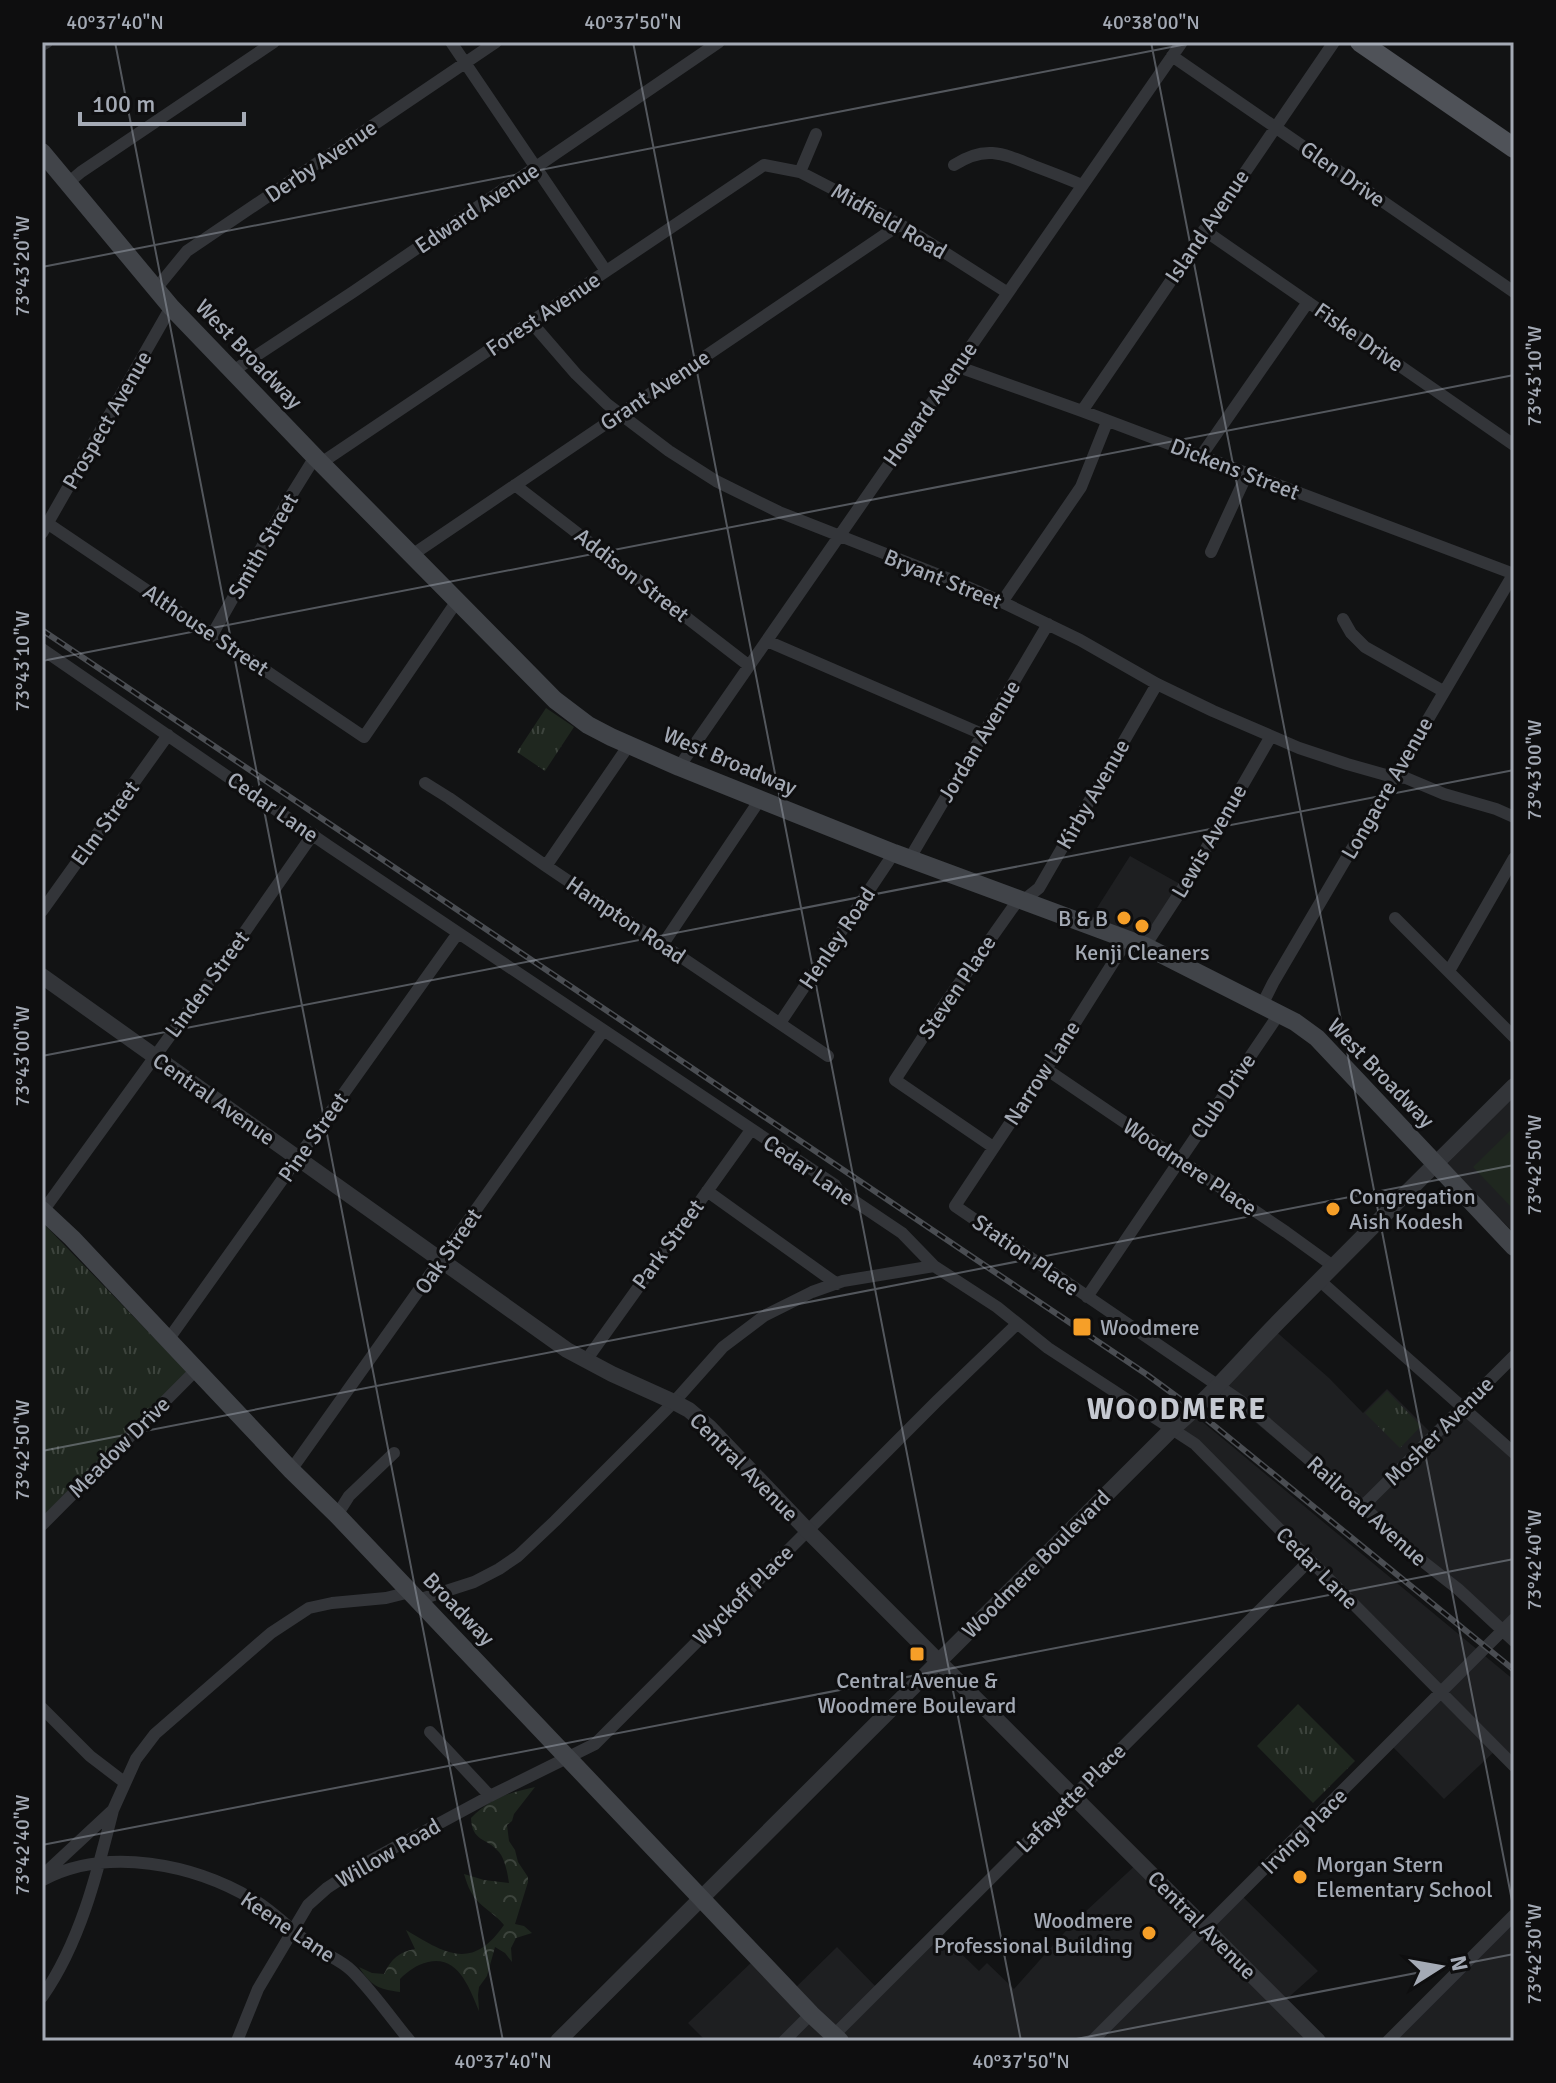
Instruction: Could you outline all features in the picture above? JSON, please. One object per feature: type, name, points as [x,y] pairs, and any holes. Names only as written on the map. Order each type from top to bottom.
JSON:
[{"type":"main road","points":[[1360,42],[1514,148]]},
{"type":"main road","name":"West Broadway","points":[[42,152],[171,307],[555,700],[588,725],[759,801],[1137,942],[1295,1022],[1317,1038],[1514,1247]]},
{"type":"main road","name":"Broadway","points":[[43,1210],[836,2038]]},
{"type":"street","points":[[42,45],[47,42]]},
{"type":"street","points":[[68,183],[274,42]]},
{"type":"street","points":[[451,42],[606,271]]},
{"type":"street","name":"Derby Avenue","points":[[155,290],[187,251],[496,42]]},
{"type":"street","name":"Edward Avenue","points":[[233,371],[719,42]]},
{"type":"street","name":"Howard Avenue","points":[[679,767],[1182,42]]},
{"type":"street","name":"Island Avenue","points":[[1082,411],[1334,42]]},
{"type":"street","name":"Glen Drive","points":[[1172,56],[1514,292]]},
{"type":"street","points":[[800,172],[816,134]]},
{"type":"street","points":[[954,165],[987,152],[1003,153],[1082,185]]},
{"type":"street","name":"Midfield Road","points":[[764,165],[800,172],[899,225],[1008,293]]},
{"type":"street","name":"Forest Avenue","points":[[318,460],[531,322],[764,165]]},
{"type":"street","name":"Grant Avenue","points":[[412,555],[899,225]]},
{"type":"street","name":"Fiske Drive","points":[[1204,230],[1514,445]]},
{"type":"street","points":[[1201,456],[1308,302]]},
{"type":"street","name":"Prospect Avenue","points":[[45,528],[171,307]]},
{"type":"street","name":"Bryant Street","points":[[531,322],[607,404],[669,451],[716,481],[779,512],[1002,602],[1157,684],[1299,748],[1393,777],[1406,778],[1514,817]]},
{"type":"street","name":"Dickens Street","points":[[956,366],[1514,574]]},
{"type":"street","points":[[1002,602],[1081,487],[1107,422]]},
{"type":"street","name":"Smith Street","points":[[212,635],[292,494],[318,460]]},
{"type":"street","points":[[1211,552],[1247,474]]},
{"type":"street","name":"Addison Street","points":[[515,485],[748,665]]},
{"type":"street","name":"Althouse Street","points":[[45,528],[364,737],[457,601]]},
{"type":"street","name":"Longacre Avenue","points":[[1271,1009],[1273,983],[1514,574]]},
{"type":"street","points":[[1343,619],[1365,647],[1443,691]]},
{"type":"street","name":"Jordan Avenue","points":[[902,855],[982,734],[1048,624]]},
{"type":"street","points":[[767,641],[982,734]]},
{"type":"street","name":"Cedar Lane","points":[[42,649],[835,1185],[902,1233],[934,1266],[997,1307],[1048,1348],[1195,1444],[1514,1766]]},
{"type":"street","name":"Kirby Avenue","points":[[1024,900],[1039,888],[1157,684]]},
{"type":"street","name":"Elm Street","points":[[42,911],[168,735]]},
{"type":"street","name":"Lewis Avenue","points":[[1137,942],[1188,880],[1271,736]]},
{"type":"street","points":[[546,866],[629,745]]},
{"type":"street","name":"Hampton Road","points":[[425,783],[828,1056]]},
{"type":"street","points":[[663,944],[759,801]]},
{"type":"street","name":"Linden Street","points":[[43,1210],[313,834]]},
{"type":"street","name":"Henley Road","points":[[780,1023],[902,855]]},
{"type":"street","points":[[1449,971],[1514,858]]},
{"type":"street","name":"Steven Place","points":[[993,1147],[895,1080],[991,936],[1016,903],[1024,900]]},
{"type":"street","points":[[1395,918],[1514,1037]]},
{"type":"street","name":"Pine Street","points":[[168,1340],[458,933]]},
{"type":"street","name":"Narrow Lane","points":[[955,1206],[1046,1069],[1137,942]]},
{"type":"street","name":"Central Avenue","points":[[42,976],[567,1350],[689,1410],[1318,2041]]},
{"type":"street","name":"Club Drive","points":[[1087,1297],[1179,1160],[1271,1009]]},
{"type":"street","name":"Oak Street","points":[[291,1470],[603,1031]]},
{"type":"street","name":"Woodmere Place","points":[[1046,1069],[1333,1266]]},
{"type":"street","name":"Woodmere Boulevard","points":[[558,2041],[1171,1430],[1195,1410],[1319,1280],[1514,1086]]},
{"type":"street","name":"Park Street","points":[[587,1359],[751,1130]]},
{"type":"street","points":[[707,1191],[837,1284]]},
{"type":"street","name":"Station Place","points":[[955,1206],[1217,1386]]},
{"type":"street","points":[[42,1997],[74,1937],[100,1864],[113,1810],[124,1782],[144,1747],[209,1685],[271,1633],[309,1608],[414,1596],[474,1582],[499,1569],[518,1556],[555,1521],[674,1402],[723,1347],[746,1328],[792,1301],[843,1281],[934,1266]]},
{"type":"street","points":[[1319,1280],[1514,1453]]},
{"type":"street","name":"Wyckoff Place","points":[[567,1758],[595,1744],[1017,1324]]},
{"type":"street","name":"Mosher Avenue","points":[[1363,1506],[1514,1356]]},
{"type":"street","name":"Meadow Drive","points":[[42,1525],[196,1370]]},
{"type":"street","name":"Railroad Avenue","points":[[1217,1386],[1242,1402],[1514,1641]]},
{"type":"street","points":[[337,1515],[349,1496],[394,1453]]},
{"type":"street","name":"Lafayette Place","points":[[836,2038],[1309,1561]]},
{"type":"street","name":"Irving Place","points":[[1092,2041],[1514,1619]]},
{"type":"street","points":[[42,1708],[90,1756],[124,1782]]},
{"type":"street","points":[[42,1728],[56,1721]]},
{"type":"street","points":[[430,1732],[490,1796]]},
{"type":"street","name":"Willow Road","points":[[237,2041],[258,1989],[308,1905],[327,1888],[362,1865],[567,1758]]},
{"type":"street","points":[[42,1878],[113,1810]]},
{"type":"street","name":"Keene Lane","points":[[42,1878],[100,1864],[128,1863],[157,1865],[209,1879],[255,1900],[315,1948],[352,1970],[410,2041]]},
{"type":"street","points":[[1388,2041],[1514,1915]]},
{"type":"street","points":[[784,2041],[811,2014]]},
{"type":"shaded area","points":[[1130,856],[1180,884],[1147,943],[1090,919]]},
{"type":"shaded area","points":[[1514,1097],[1514,1233],[1447,1164]]},
{"type":"shaded area","points":[[1272,1328],[1363,1413],[1387,1389],[1433,1435],[1463,1402],[1514,1450],[1514,1644],[1412,1553],[1213,1387]]},
{"type":"shaded area","points":[[1193,1414],[1514,1680],[1514,1767],[1496,1750],[1444,1799],[1388,1742],[1443,1692],[1174,1429]]},
{"type":"shaded area","points":[[1139,1862],[1204,1927],[1237,1891],[1318,1971],[1280,2005],[1319,2041],[706,2041],[688,2023],[756,1958],[791,1992],[837,1947],[879,1990],[938,1931],[979,1971],[987,1963],[1014,1989],[1072,1924]]},
{"type":"shaded area","points":[[1514,1912],[1514,2041],[1382,2041]]},
{"type":"green space","points":[[546,708],[574,727],[545,771],[517,752]]},
{"type":"green space","points":[[1514,1127],[1514,1210],[1473,1167]]},
{"type":"green space","points":[[42,1222],[187,1372],[42,1522]]},
{"type":"green space","points":[[1387,1391],[1421,1426],[1400,1448],[1365,1413]]},
{"type":"green space","points":[[1298,1704],[1355,1761],[1313,1803],[1257,1746]]},
{"type":"green space","points":[[535,1787],[507,1825],[509,1841],[528,1877],[515,1924],[524,1926],[532,1933],[516,1938],[511,1948],[512,1962],[495,1947],[487,1976],[479,1987],[479,2011],[461,1975],[447,1963],[428,1962],[412,1969],[400,1979],[400,1992],[381,1988],[371,1982],[359,1967],[384,1974],[396,1957],[415,1949],[406,1930],[434,1946],[458,1954],[481,1949],[504,1925],[474,1897],[464,1874],[509,1883],[501,1855],[477,1835],[471,1818],[500,1797]]},
{"type":"railway","points":[[42,630],[1146,1374],[1195,1410],[1514,1670]]},
{"type":"place","name":"B & B","points":[[1124,918]]},
{"type":"place","name":"Kenji Cleaners","points":[[1142,926]]},
{"type":"place","name":"Congregation Aish Kodesh","points":[[1333,1209]]},
{"type":"place","name":"Woodmere","points":[[1082,1327]]},
{"type":"place","name":"Central Avenue & Woodmere Boulevard","points":[[917,1654]]},
{"type":"place","name":"Morgan Stern Elementary School","points":[[1300,1877]]},
{"type":"place","name":"Woodmere Professional Building","points":[[1149,1933]]},
{"type":"district","name":"WOODMERE","points":[[1177,1409]]}]
